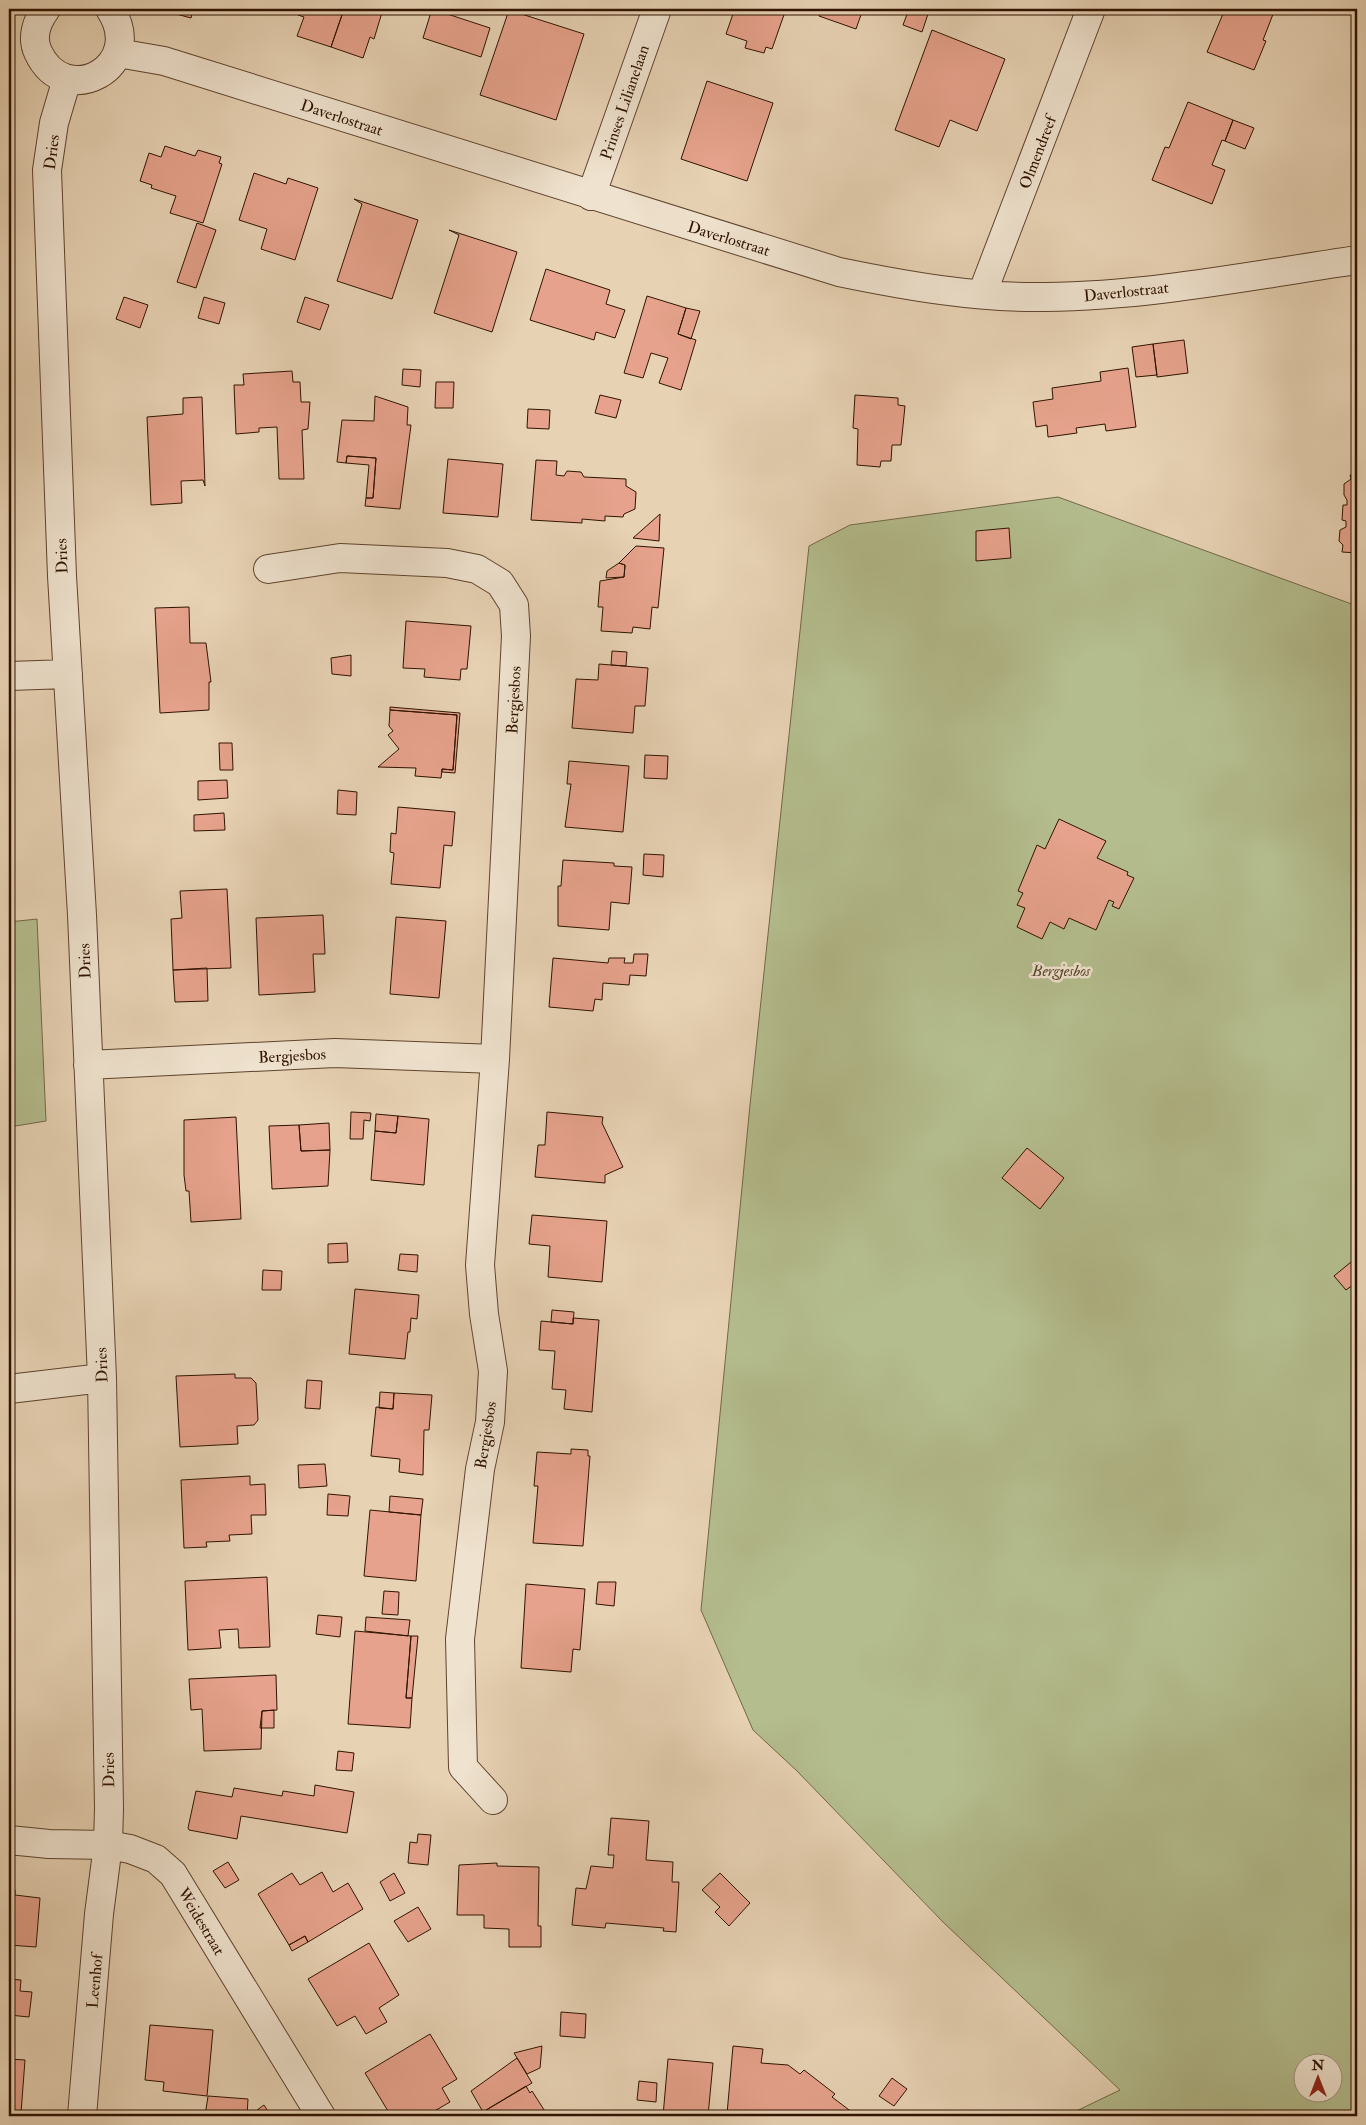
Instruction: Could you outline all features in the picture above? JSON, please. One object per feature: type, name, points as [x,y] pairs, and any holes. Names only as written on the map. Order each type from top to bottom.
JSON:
[{"type":"street","points":[[36,12],[36,48],[42,62],[53,72],[67,79],[83,80],[98,76],[110,66],[118,53],[121,38],[118,22],[110,9]]},
{"type":"street","name":"Prinses Lilianelaan","points":[[591,196],[657,9]]},
{"type":"street","name":"Olmendreef","points":[[982,294],[1091,9]]},
{"type":"street","name":"Daverlostraat","points":[[118,53],[164,61],[839,272],[922,289],[1044,297],[1121,294],[1357,260]]},
{"type":"street","name":"Dries","points":[[67,79],[54,123],[47,170],[62,576],[88,1065],[102,1378],[108,1845]]},
{"type":"street","name":"Bergjesbos","points":[[268,569],[340,558],[448,562],[477,569],[500,583],[514,605],[516,636],[495,1059],[480,1265],[484,1314],[493,1371],[490,1422],[480,1469],[460,1638],[463,1768],[493,1800]]},
{"type":"street","points":[[9,676],[68,674]]},
{"type":"street","name":"Bergjesbos","points":[[88,1065],[335,1053],[495,1059]]},
{"type":"street","points":[[9,1389],[102,1378]]},
{"type":"street","name":"Weidestraat","points":[[9,1840],[49,1844],[108,1845],[130,1849],[156,1859],[173,1874],[321,2116]]},
{"type":"street","name":"Leenhof","points":[[82,2116],[99,1914],[108,1845]]},
{"type":"green space","name":"Bergjesbos","points":[[1058,497],[1357,606],[1357,2116],[1066,2116],[1120,2090],[943,1922],[797,1771],[753,1730],[701,1610],[750,1105],[809,546],[850,525]]},
{"type":"green space","points":[[37,919],[46,1121],[9,1127],[9,922]]},
{"type":"building","points":[[166,9],[193,9],[191,18],[165,11]]},
{"type":"building","points":[[300,9],[344,9],[331,47],[297,36],[304,17],[298,15]]},
{"type":"building","points":[[344,9],[383,9],[374,39],[370,37],[363,58],[331,47]]},
{"type":"building","points":[[432,9],[490,28],[481,57],[423,38]]},
{"type":"building","points":[[731,9],[786,9],[772,49],[766,47],[764,53],[745,48],[747,41],[726,34],[734,11]]},
{"type":"building","points":[[822,9],[863,9],[856,29],[819,16]]},
{"type":"building","points":[[909,9],[928,14],[922,32],[903,25]]},
{"type":"building","points":[[1225,9],[1275,9],[1263,40],[1266,41],[1254,70],[1207,52]]},
{"type":"building","points":[[509,10],[584,34],[556,120],[480,95]]},
{"type":"building","points":[[932,30],[1005,59],[977,131],[950,120],[939,147],[895,130]]},
{"type":"building","points":[[707,81],[773,103],[747,181],[681,159]]},
{"type":"building","points":[[1188,102],[1233,120],[1225,141],[1222,140],[1212,165],[1225,170],[1212,204],[1152,180],[1165,147],[1169,148]]},
{"type":"building","points":[[1233,120],[1254,128],[1245,149],[1225,141]]},
{"type":"building","points":[[165,146],[195,156],[198,150],[221,157],[219,163],[222,164],[203,223],[170,213],[176,196],[151,188],[152,185],[140,181],[149,153],[161,157]]},
{"type":"building","points":[[1357,154],[1357,171],[1352,169]]},
{"type":"building","points":[[254,173],[286,184],[288,178],[318,188],[295,260],[261,249],[267,229],[239,220]]},
{"type":"building","points":[[354,199],[418,220],[392,299],[337,281],[362,204]]},
{"type":"building","points":[[197,223],[216,230],[196,288],[177,282]]},
{"type":"building","points":[[449,230],[517,252],[492,332],[434,313],[459,235]]},
{"type":"building","points":[[546,269],[610,290],[606,304],[625,310],[615,338],[596,332],[594,340],[530,320]]},
{"type":"building","points":[[647,296],[686,308],[678,334],[696,340],[681,390],[659,383],[668,358],[651,353],[643,378],[624,373]]},
{"type":"building","points":[[124,297],[148,305],[140,328],[116,319]]},
{"type":"building","points":[[204,297],[225,303],[219,324],[198,318]]},
{"type":"building","points":[[305,297],[329,305],[320,330],[297,322]]},
{"type":"building","points":[[686,308],[700,311],[691,339],[678,334]]},
{"type":"building","points":[[1184,340],[1188,373],[1157,377],[1153,344]]},
{"type":"building","points":[[1153,344],[1157,375],[1136,377],[1132,347]]},
{"type":"building","points":[[1128,368],[1136,427],[1106,431],[1105,424],[1076,428],[1077,433],[1048,437],[1047,425],[1036,427],[1033,402],[1053,399],[1052,388],[1101,381],[1100,372]]},
{"type":"building","points":[[403,369],[421,370],[420,387],[402,385]]},
{"type":"building","points":[[292,371],[293,382],[300,382],[301,402],[310,402],[308,429],[302,430],[304,479],[279,479],[277,427],[259,428],[259,432],[236,434],[234,385],[244,385],[243,374]]},
{"type":"building","points":[[436,382],[454,382],[453,408],[435,408]]},
{"type":"building","points":[[600,395],[621,400],[616,418],[595,413]]},
{"type":"building","points":[[855,395],[898,398],[898,405],[905,406],[901,445],[892,445],[891,461],[881,461],[880,467],[857,465],[858,429],[853,428]]},
{"type":"building","points":[[375,396],[408,407],[407,425],[411,425],[400,509],[365,506],[366,498],[373,498],[376,458],[347,456],[346,463],[337,462],[342,420],[374,421]]},
{"type":"building","points":[[202,397],[205,486],[203,480],[181,481],[182,503],[151,505],[147,417],[183,414],[183,398]]},
{"type":"building","points":[[528,409],[550,410],[549,429],[527,428]]},
{"type":"building","points":[[347,456],[376,458],[373,498],[366,498],[369,465],[346,463]]},
{"type":"building","points":[[448,459],[503,464],[498,517],[443,513]]},
{"type":"building","points":[[536,460],[557,461],[556,475],[564,476],[567,471],[581,472],[584,477],[626,479],[626,486],[636,492],[635,509],[624,514],[623,517],[605,516],[605,521],[582,519],[582,523],[531,520]]},
{"type":"building","points":[[1350,475],[1357,475],[1357,553],[1342,552],[1343,545],[1339,541],[1340,530],[1346,527],[1346,521],[1342,520],[1343,505],[1347,505],[1344,495],[1344,484],[1351,479]]},
{"type":"building","points":[[660,514],[659,541],[633,538]]},
{"type":"building","points":[[1009,528],[1011,558],[976,561],[976,531]]},
{"type":"building","points":[[636,546],[664,548],[658,608],[652,607],[650,629],[633,627],[632,633],[601,631],[603,607],[598,607],[600,581],[624,577],[625,565],[619,563]]},
{"type":"building","points":[[619,563],[625,565],[624,577],[606,578],[607,571]]},
{"type":"building","points":[[189,607],[190,643],[206,643],[211,682],[209,682],[209,710],[160,713],[155,608]]},
{"type":"building","points":[[406,621],[471,626],[467,669],[461,669],[460,680],[424,677],[425,669],[403,668]]},
{"type":"building","points":[[612,651],[627,652],[626,666],[611,665]]},
{"type":"building","points":[[351,655],[351,676],[332,674],[331,658]]},
{"type":"building","points":[[599,664],[648,668],[645,706],[635,706],[633,733],[572,728],[576,679],[598,680]]},
{"type":"building","points":[[390,707],[460,713],[455,773],[442,772],[442,769],[453,770],[457,715],[390,710]]},
{"type":"building","points":[[390,710],[457,715],[453,770],[442,769],[441,778],[415,776],[416,768],[378,767],[399,749],[388,735],[393,731],[389,726]]},
{"type":"building","points":[[219,743],[232,743],[233,770],[220,770]]},
{"type":"building","points":[[645,755],[668,756],[667,779],[644,778]]},
{"type":"building","points":[[569,761],[629,766],[623,832],[565,827],[571,784],[567,784]]},
{"type":"building","points":[[227,780],[228,798],[198,800],[198,781]]},
{"type":"building","points":[[338,790],[357,792],[356,815],[337,814]]},
{"type":"building","points":[[398,807],[455,812],[452,846],[444,845],[440,888],[391,884],[394,853],[390,852],[391,833],[396,834]]},
{"type":"building","points":[[224,813],[225,830],[194,831],[194,815]]},
{"type":"building","points":[[1059,819],[1106,841],[1097,858],[1128,872],[1127,875],[1134,878],[1119,909],[1112,906],[1114,902],[1109,900],[1096,930],[1069,918],[1064,929],[1050,922],[1042,939],[1017,927],[1025,908],[1017,905],[1023,893],[1018,891],[1037,845],[1045,849]]},
{"type":"building","points":[[644,854],[664,855],[663,877],[643,875]]},
{"type":"building","points":[[563,860],[614,863],[614,866],[632,867],[629,904],[611,902],[609,930],[558,926],[558,886],[561,886]]},
{"type":"building","points":[[227,889],[231,968],[173,970],[171,919],[182,918],[180,891]]},
{"type":"building","points":[[323,915],[325,954],[313,954],[315,992],[259,995],[256,918]]},
{"type":"building","points":[[396,917],[446,921],[439,998],[390,994]]},
{"type":"building","points":[[634,954],[648,954],[646,976],[630,975],[629,985],[603,983],[602,1000],[595,999],[593,1011],[549,1007],[553,958],[608,963],[609,958],[625,958],[624,963],[633,963]]},
{"type":"building","points":[[207,968],[208,1001],[175,1002],[173,970]]},
{"type":"building","points":[[351,1112],[371,1113],[370,1121],[364,1120],[363,1139],[350,1139]]},
{"type":"building","points":[[547,1112],[603,1117],[602,1123],[623,1167],[605,1175],[605,1183],[535,1177],[538,1145],[545,1145]]},
{"type":"building","points":[[376,1114],[398,1116],[396,1133],[375,1131]]},
{"type":"building","points":[[398,1116],[429,1119],[424,1185],[371,1180],[375,1131],[396,1133]]},
{"type":"building","points":[[236,1117],[241,1219],[191,1222],[189,1191],[186,1191],[184,1175],[184,1120]]},
{"type":"building","points":[[329,1123],[330,1150],[301,1151],[299,1125]]},
{"type":"building","points":[[299,1125],[301,1151],[330,1150],[328,1186],[272,1189],[269,1126]]},
{"type":"building","points":[[1027,1148],[1064,1178],[1040,1209],[1002,1178]]},
{"type":"building","points":[[532,1215],[607,1221],[602,1282],[548,1277],[550,1246],[529,1244]]},
{"type":"building","points":[[347,1243],[348,1262],[328,1263],[328,1244]]},
{"type":"building","points":[[400,1254],[418,1255],[417,1272],[398,1270]]},
{"type":"building","points":[[1351,1262],[1357,1270],[1357,1282],[1346,1290],[1334,1276]]},
{"type":"building","points":[[263,1270],[282,1271],[281,1290],[262,1290]]},
{"type":"building","points":[[355,1289],[419,1295],[417,1319],[411,1318],[405,1359],[349,1354]]},
{"type":"building","points":[[552,1310],[574,1312],[573,1324],[551,1322]]},
{"type":"building","points":[[573,1318],[599,1320],[592,1412],[564,1409],[566,1390],[552,1389],[555,1351],[539,1350],[541,1321],[573,1324]]},
{"type":"building","points":[[235,1374],[235,1378],[251,1378],[256,1383],[258,1420],[254,1425],[237,1426],[238,1444],[180,1447],[176,1376]]},
{"type":"building","points":[[307,1380],[322,1381],[320,1409],[305,1408]]},
{"type":"building","points":[[380,1392],[394,1393],[393,1409],[379,1408]]},
{"type":"building","points":[[394,1393],[432,1395],[429,1430],[424,1430],[423,1475],[399,1472],[400,1459],[371,1456],[376,1407],[393,1409]]},
{"type":"building","points":[[571,1449],[588,1450],[588,1456],[590,1456],[583,1546],[533,1543],[538,1486],[534,1486],[537,1452],[571,1454]]},
{"type":"building","points":[[325,1464],[327,1486],[299,1488],[298,1465]]},
{"type":"building","points":[[250,1476],[250,1485],[265,1484],[266,1515],[251,1515],[252,1534],[229,1535],[230,1541],[206,1542],[207,1547],[184,1548],[181,1480]]},
{"type":"building","points":[[328,1494],[350,1496],[348,1516],[327,1515]]},
{"type":"building","points":[[390,1496],[423,1499],[421,1515],[389,1512]]},
{"type":"building","points":[[370,1510],[421,1515],[416,1581],[364,1576]]},
{"type":"building","points":[[267,1577],[270,1647],[239,1648],[238,1629],[219,1630],[221,1648],[188,1650],[185,1581]]},
{"type":"building","points":[[598,1582],[616,1582],[614,1606],[596,1604]]},
{"type":"building","points":[[526,1584],[585,1589],[580,1650],[573,1649],[571,1672],[521,1668]]},
{"type":"building","points":[[384,1591],[399,1592],[398,1615],[382,1614]]},
{"type":"building","points":[[318,1615],[342,1617],[340,1637],[316,1634]]},
{"type":"building","points":[[366,1617],[410,1620],[408,1636],[365,1631]]},
{"type":"building","points":[[355,1631],[411,1636],[406,1698],[412,1698],[410,1728],[348,1724]]},
{"type":"building","points":[[411,1636],[418,1636],[412,1698],[406,1698]]},
{"type":"building","points":[[276,1675],[277,1710],[262,1711],[261,1749],[204,1751],[202,1709],[191,1710],[189,1679]]},
{"type":"building","points":[[274,1710],[274,1728],[260,1728],[262,1711]]},
{"type":"building","points":[[338,1751],[354,1753],[352,1771],[336,1770]]},
{"type":"building","points":[[315,1785],[354,1792],[347,1833],[241,1816],[237,1839],[189,1830],[188,1828],[196,1791],[232,1797],[234,1788],[282,1796],[283,1791],[314,1796]]},
{"type":"building","points":[[611,1818],[649,1821],[646,1860],[673,1862],[672,1882],[679,1882],[676,1932],[663,1931],[664,1928],[606,1923],[605,1928],[572,1925],[576,1888],[586,1889],[591,1866],[613,1868],[614,1855],[608,1855]]},
{"type":"building","points":[[418,1834],[431,1835],[428,1865],[408,1863],[410,1842],[417,1843]]},
{"type":"building","points":[[228,1862],[239,1880],[225,1888],[213,1871]]},
{"type":"building","points":[[497,1863],[497,1866],[539,1867],[538,1926],[541,1926],[541,1947],[509,1947],[509,1929],[484,1928],[484,1915],[457,1915],[459,1865]]},
{"type":"building","points":[[322,1872],[333,1892],[348,1883],[363,1909],[308,1942],[305,1936],[289,1945],[258,1894],[292,1873],[300,1885]]},
{"type":"building","points":[[394,1873],[405,1893],[390,1901],[380,1882]]},
{"type":"building","points":[[720,1873],[750,1903],[729,1926],[715,1912],[720,1907],[702,1890]]},
{"type":"building","points":[[9,1889],[15,1890],[15,1895],[40,1898],[36,1947],[9,1945]]},
{"type":"building","points":[[418,1907],[431,1929],[408,1942],[394,1921]]},
{"type":"building","points":[[305,1936],[308,1942],[292,1951],[289,1945]]},
{"type":"building","points":[[369,1943],[399,1995],[379,2008],[387,2022],[366,2034],[355,2016],[337,2026],[308,1979]]},
{"type":"building","points":[[9,1979],[21,1980],[20,1991],[32,1992],[29,2017],[9,2015]]},
{"type":"building","points":[[561,2012],[586,2014],[585,2038],[560,2036]]},
{"type":"building","points":[[150,2025],[213,2030],[207,2096],[163,2091],[164,2082],[145,2080]]},
{"type":"building","points":[[430,2034],[457,2079],[442,2088],[450,2102],[426,2116],[391,2116],[365,2073]]},
{"type":"building","points":[[542,2046],[540,2068],[527,2074],[514,2053]]},
{"type":"building","points":[[733,2046],[763,2049],[761,2063],[788,2065],[800,2074],[804,2070],[835,2094],[832,2097],[857,2116],[754,2116],[727,2114]]},
{"type":"building","points":[[517,2058],[532,2083],[483,2112],[471,2091]]},
{"type":"building","points":[[9,2059],[25,2060],[21,2113],[9,2112]]},
{"type":"building","points":[[668,2059],[713,2063],[708,2116],[663,2116]]},
{"type":"building","points":[[892,2078],[907,2089],[894,2106],[879,2096]]},
{"type":"building","points":[[639,2081],[657,2083],[656,2102],[637,2100]]},
{"type":"building","points":[[526,2086],[530,2093],[532,2091],[548,2116],[476,2116]]},
{"type":"building","points":[[208,2096],[248,2099],[247,2116],[205,2116]]},
{"type":"building","points":[[264,2105],[271,2116],[249,2116]]}]
